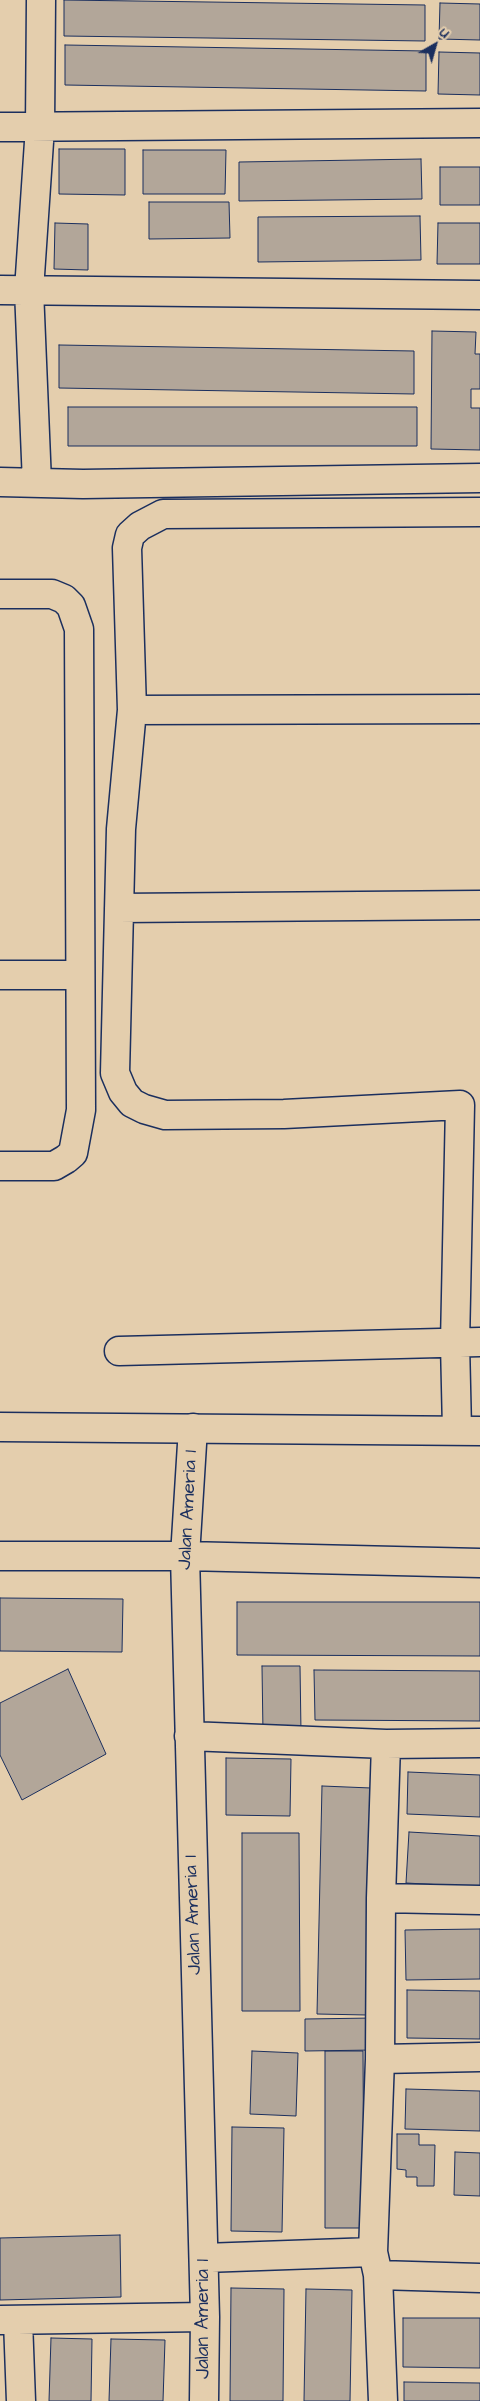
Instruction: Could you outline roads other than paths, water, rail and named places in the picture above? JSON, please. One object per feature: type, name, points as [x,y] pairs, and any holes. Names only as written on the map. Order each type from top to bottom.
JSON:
[{"type":"street","points":[[37,483],[29,290],[40,127],[41,0]]},
{"type":"street","points":[[0,127],[480,123]]},
{"type":"street","points":[[0,290],[480,295]]},
{"type":"street","points":[[0,482],[480,478]]},
{"type":"street","points":[[0,1427],[468,1430],[467,1342],[470,1105],[284,1114],[165,1115],[144,1109],[132,1103],[123,1092],[115,1072],[121,829],[132,710],[127,548],[130,535],[163,514],[480,512]]},
{"type":"street","points":[[0,594],[52,594],[64,599],[71,606],[78,629],[81,1110],[73,1153],[54,1166],[0,1166]]},
{"type":"street","points":[[132,710],[480,708]]},
{"type":"street","points":[[118,908],[480,905]]},
{"type":"street","points":[[0,974],[80,975]]},
{"type":"street","points":[[119,1351],[467,1342]]},
{"type":"street","name":"Jalan Ameria 1","points":[[193,1428],[186,1556],[189,1736],[204,2258],[204,2401]]},
{"type":"street","points":[[0,1556],[186,1556],[480,1563]]},
{"type":"street","points":[[189,1736],[386,1744],[480,1743]]},
{"type":"street","points":[[383,2401],[376,2264],[381,1898],[386,1744]]},
{"type":"street","points":[[381,1898],[480,1900]]},
{"type":"street","points":[[380,2059],[480,2057]]},
{"type":"street","points":[[204,2258],[376,2264],[480,2278]]},
{"type":"street","points":[[20,2401],[9,2320],[205,2318]]}]
